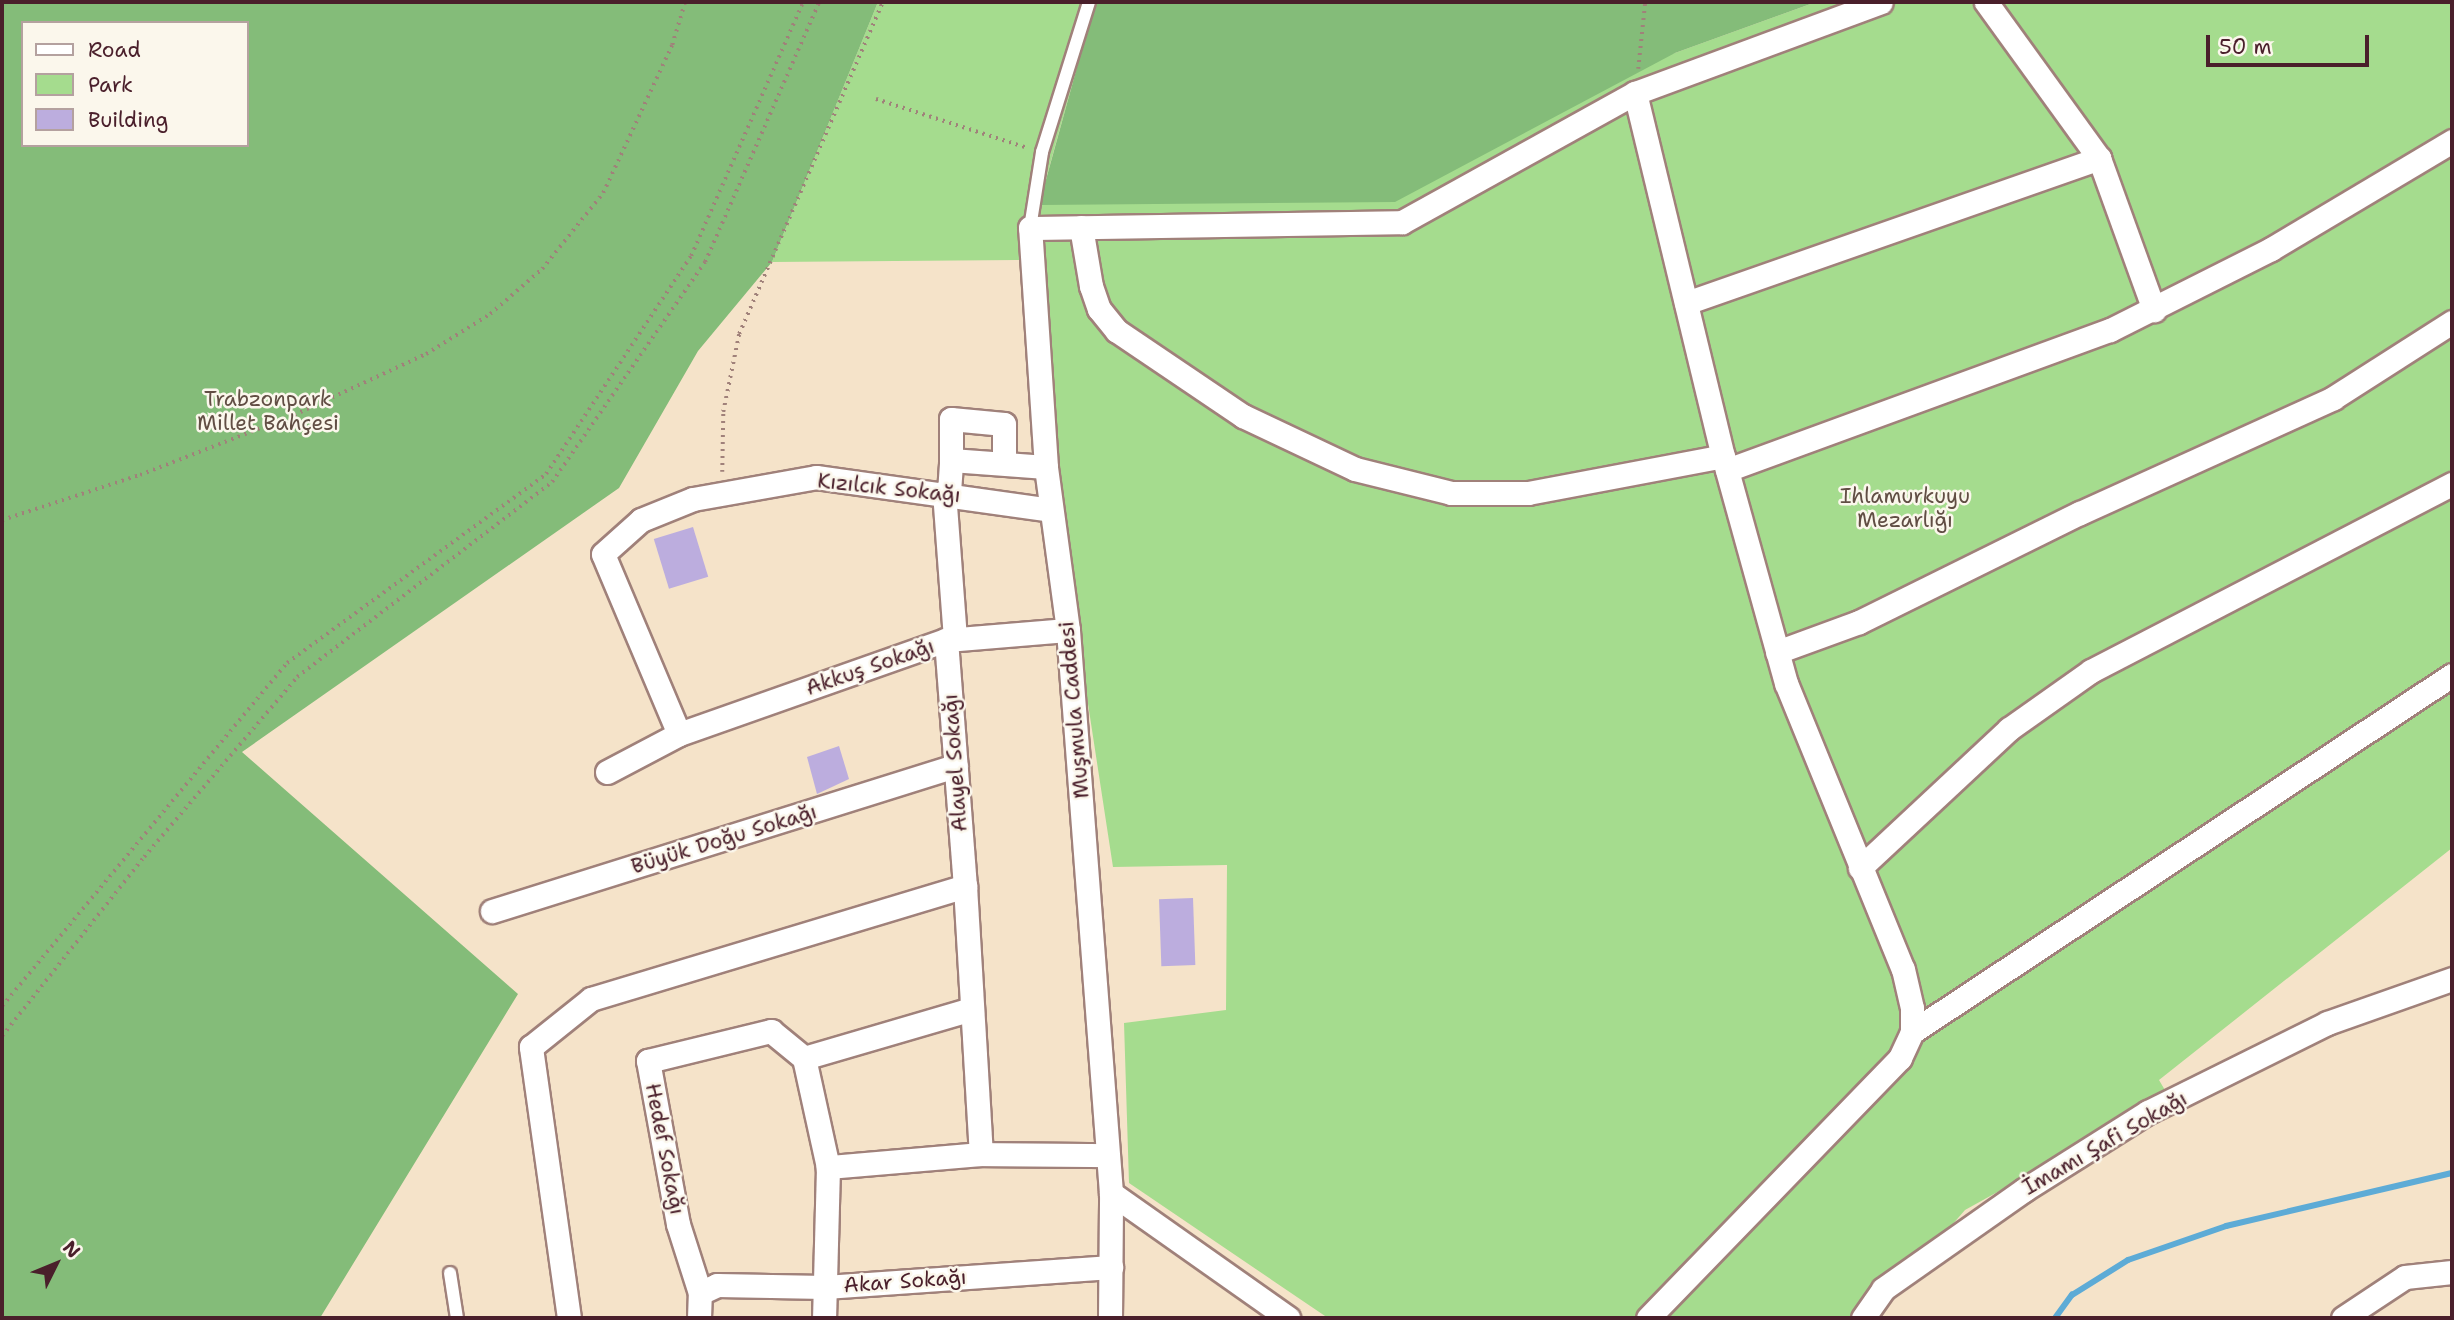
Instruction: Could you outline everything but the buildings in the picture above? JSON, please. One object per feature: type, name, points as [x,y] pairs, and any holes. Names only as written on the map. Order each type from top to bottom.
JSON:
[{"type":"street","points":[[1030,228],[1402,222],[1635,93],[1881,2]]},
{"type":"street","points":[[1986,2],[2099,158],[2154,310]]},
{"type":"street","points":[[1635,93],[1725,463],[1777,652],[1860,868],[1903,969],[1912,1008],[1912,1032],[1900,1058],[1648,1318]]},
{"type":"street","points":[[1081,227],[1091,286],[1099,309],[1117,331],[1243,416],[1355,469],[1451,493],[1528,493],[1725,463],[2154,310],[2271,249],[2452,141]]},
{"type":"street","points":[[1686,303],[2099,158]]},
{"type":"street","name":"Muşmula Caddesi","points":[[1030,228],[1046,467],[1068,630],[1111,1193],[1114,1316]]},
{"type":"street","points":[[1777,652],[1859,622],[2080,513],[2333,398],[2452,322]]},
{"type":"street","name":"Kızılcık Sokağı","points":[[951,460],[951,419],[1004,424],[1004,463]]},
{"type":"street","points":[[951,460],[1046,467]]},
{"type":"street","name":"Alayel Sokağı","points":[[951,460],[946,492],[956,766],[981,1154]]},
{"type":"street","name":"Kızılcık Sokağı","points":[[678,734],[603,554],[642,520],[693,499],[816,477],[946,492],[1051,510]]},
{"type":"street","points":[[1860,868],[2009,729],[2081,677],[2141,642],[2452,484]]},
{"type":"street","name":"Akkuş Sokağı","points":[[607,772],[678,734],[951,639],[1068,630]]},
{"type":"street","points":[[1912,1032],[2452,675]]},
{"type":"street","name":"Büyük Doğu Sokağı","points":[[492,911],[956,766]]},
{"type":"street","points":[[569,1318],[531,1047],[591,999],[965,886]]},
{"type":"street","name":"İmamı Şafi Sokağı","points":[[1863,1318],[1883,1289],[2024,1190],[2148,1112],[2326,1023],[2452,979]]},
{"type":"street","points":[[824,1318],[828,1167],[804,1058],[972,1009]]},
{"type":"street","name":"Hedef Sokağı","points":[[699,1318],[700,1293],[678,1224],[648,1061],[771,1031],[804,1058]]},
{"type":"street","points":[[828,1167],[981,1154],[1107,1155]]},
{"type":"street","points":[[1111,1193],[1288,1318]]},
{"type":"street","name":"Akar Sokağı","points":[[700,1293],[717,1285],[825,1287],[1111,1267]]},
{"type":"street","points":[[2343,1318],[2405,1277],[2452,1272]]},
{"type":"lane","points":[[1030,228],[1042,152],[1089,2]]},
{"type":"lane","points":[[450,1273],[457,1318]]},
{"type":"path","points":[[2,520],[140,475],[294,415],[426,354],[490,314],[550,261],[603,193],[667,57],[685,2]]},
{"type":"path","points":[[2,1006],[287,663],[546,474],[691,256],[803,2]]},
{"type":"path","points":[[2,1036],[144,857],[297,677],[552,482],[705,262],[819,2]]},
{"type":"path","points":[[722,494],[723,412],[739,334],[883,2]]},
{"type":"path","points":[[1635,93],[1645,2]]},
{"type":"path","points":[[876,99],[1042,152]]},
{"type":"green space","name":"Trabzonpark Millet Bahçesi","points":[[2,2],[878,2],[772,262],[698,351],[619,488],[242,752],[518,994],[320,1318],[2,1318]]},
{"type":"green space","name":"Ihlamurkuyu Mezarlığı","points":[[878,2],[1095,2],[1039,204],[1675,53],[1816,2],[2452,2],[2452,848],[2159,1080],[2169,1097],[1965,1210],[1871,1318],[1328,1318],[1129,1183],[1124,1023],[1226,1010],[1227,865],[1113,867],[1020,260],[772,262]]},
{"type":"green space","points":[[1095,2],[1816,2],[1675,53],[1395,202],[1039,205]]},
{"type":"waterway","points":[[2055,1318],[2072,1295],[2128,1260],[2226,1226],[2452,1173]]}]
